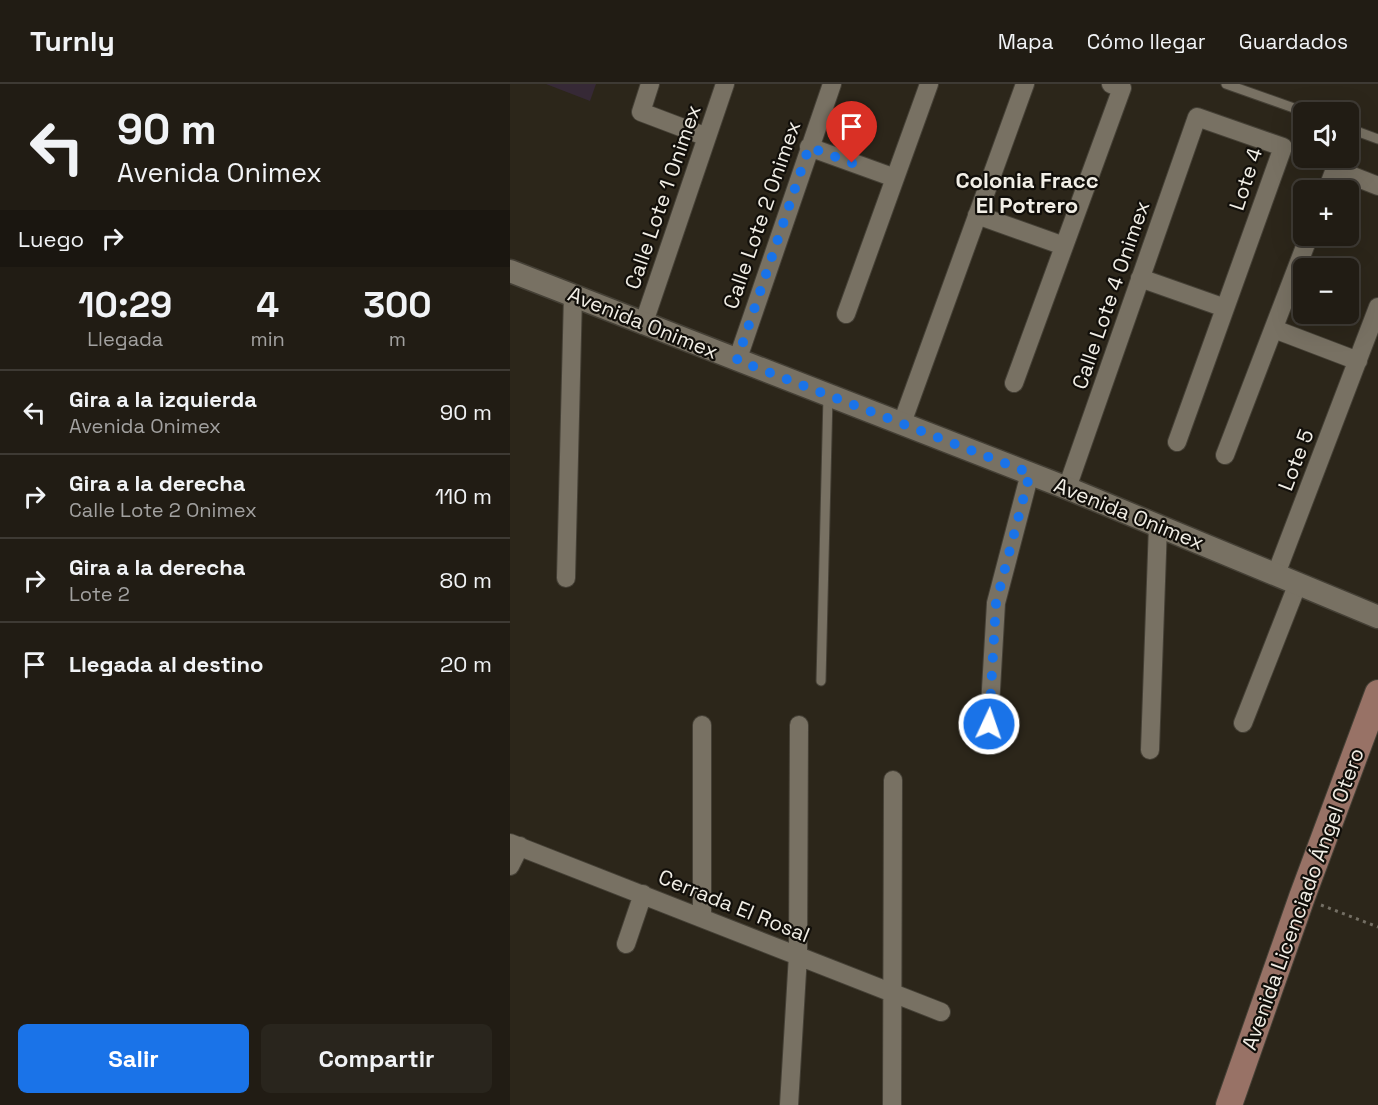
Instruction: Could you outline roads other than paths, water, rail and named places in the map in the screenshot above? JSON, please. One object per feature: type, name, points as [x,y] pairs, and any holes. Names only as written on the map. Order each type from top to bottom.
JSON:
[{"type":"main road","name":"Avenida Licenciado Ángel Otero","points":[[1229,1105],[1302,897],[1378,693]]},
{"type":"street","points":[[650,84],[641,112],[707,137]]},
{"type":"street","name":"Calle Lote 1 Onimex","points":[[643,325],[725,84]]},
{"type":"street","name":"Calle Lote 2 Onimex","points":[[737,360],[832,84]]},
{"type":"street","points":[[846,314],[929,84]]},
{"type":"street","points":[[902,423],[1025,84]]},
{"type":"street","points":[[1014,383],[1122,88],[1111,84]]},
{"type":"street","name":"Calle Lote 4 Onimex","points":[[1067,488],[1197,117]]},
{"type":"street","name":"Lote 4","points":[[1177,442],[1283,147],[1197,117]]},
{"type":"street","points":[[809,147],[895,178]]},
{"type":"street","points":[[1331,180],[1335,169],[1378,186]]},
{"type":"street","points":[[977,215],[1064,246]]},
{"type":"street","points":[[1225,455],[1305,246]]},
{"type":"street","name":"Avenida Onimex","points":[[510,271],[643,325],[1030,473],[1378,617]]},
{"type":"street","points":[[1140,278],[1225,308]]},
{"type":"street","points":[[566,578],[573,295]]},
{"type":"street","name":"Lote 5","points":[[1276,574],[1378,307]]},
{"type":"street","points":[[1274,329],[1358,361]]},
{"type":"street","points":[[989,724],[996,603],[1030,473]]},
{"type":"street","points":[[1150,750],[1158,525]]},
{"type":"street","points":[[1243,723],[1298,584]]},
{"type":"street","points":[[702,724],[702,917]]},
{"type":"street","points":[[789,1105],[798,955],[799,725]]},
{"type":"street","points":[[892,1105],[893,780]]},
{"type":"street","points":[[510,866],[515,844]]},
{"type":"street","name":"Cerrada El Rosal","points":[[515,844],[941,1012]]},
{"type":"street","points":[[626,944],[643,894]]},
{"type":"lane","points":[[1226,84],[1293,108]]},
{"type":"lane","points":[[1359,132],[1378,139]]},
{"type":"lane","points":[[821,681],[828,395]]},
{"type":"district","name":"Colonia Fracc El Potrero","points":[[1027,192]]}]
